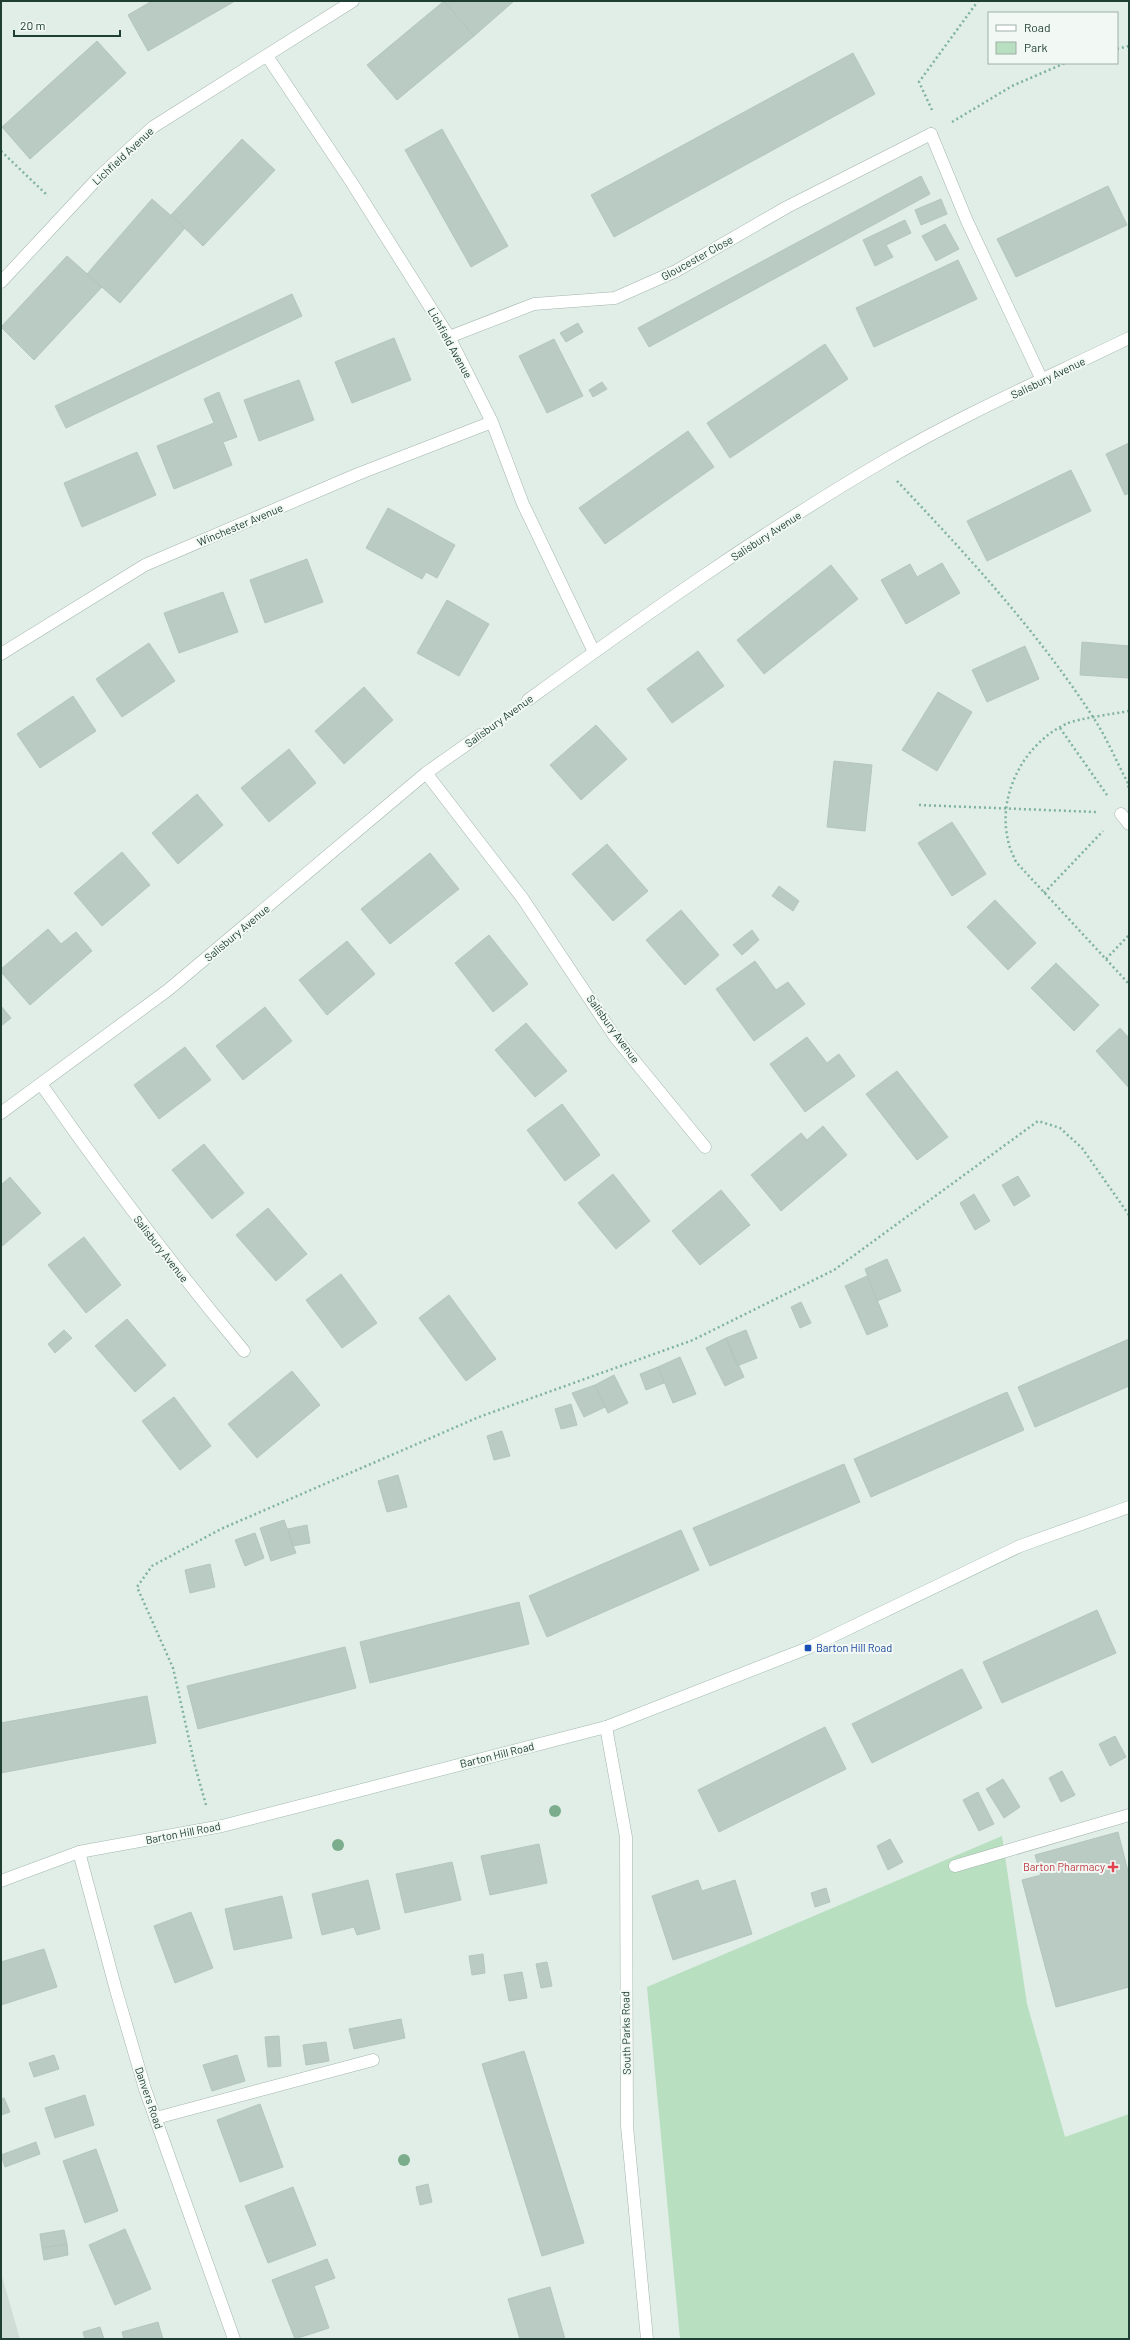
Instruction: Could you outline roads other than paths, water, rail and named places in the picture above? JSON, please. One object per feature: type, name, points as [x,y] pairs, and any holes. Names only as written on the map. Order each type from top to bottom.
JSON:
[{"type":"street","name":"Lichfield Avenue","points":[[1,282],[65,213],[153,127],[353,1]]},
{"type":"street","name":"Lichfield Avenue","points":[[267,56],[352,183],[449,336],[492,422],[523,504],[594,652]]},
{"type":"street","name":"Gloucester Close","points":[[449,336],[534,304],[615,298],[676,271],[787,207],[936,131],[967,221],[1042,380]]},
{"type":"street","name":"Salisbury Avenue","points":[[528,700],[594,652],[690,586],[883,461],[1042,380],[1129,338]]},
{"type":"street","name":"Winchester Avenue","points":[[1,654],[145,565],[358,474],[492,422]]},
{"type":"street","name":"Salisbury Avenue","points":[[1,1113],[168,990],[426,773],[480,735]]},
{"type":"street","name":"Salisbury Avenue","points":[[426,773],[524,899],[616,1037],[705,1147]]},
{"type":"street","points":[[1120,814],[1129,824]]},
{"type":"street","name":"Salisbury Avenue","points":[[41,1084],[114,1189],[184,1280],[244,1351]]},
{"type":"street","name":"Barton Hill Road","points":[[1,1881],[79,1852],[213,1828],[606,1728],[808,1648],[1020,1546],[1129,1507]]},
{"type":"street","name":"South Parks Road","points":[[606,1728],[626,1837],[627,2126],[647,2339]]},
{"type":"street","points":[[955,1866],[1129,1815]]},
{"type":"street","name":"Danvers Road","points":[[79,1852],[116,1990],[156,2118],[234,2339]]},
{"type":"street","points":[[156,2118],[373,2060]]},
{"type":"place","name":"Barton Hill Road","points":[[808,1648]]},
{"type":"place","name":"Barton Pharmacy","points":[[1113,1867]]}]
